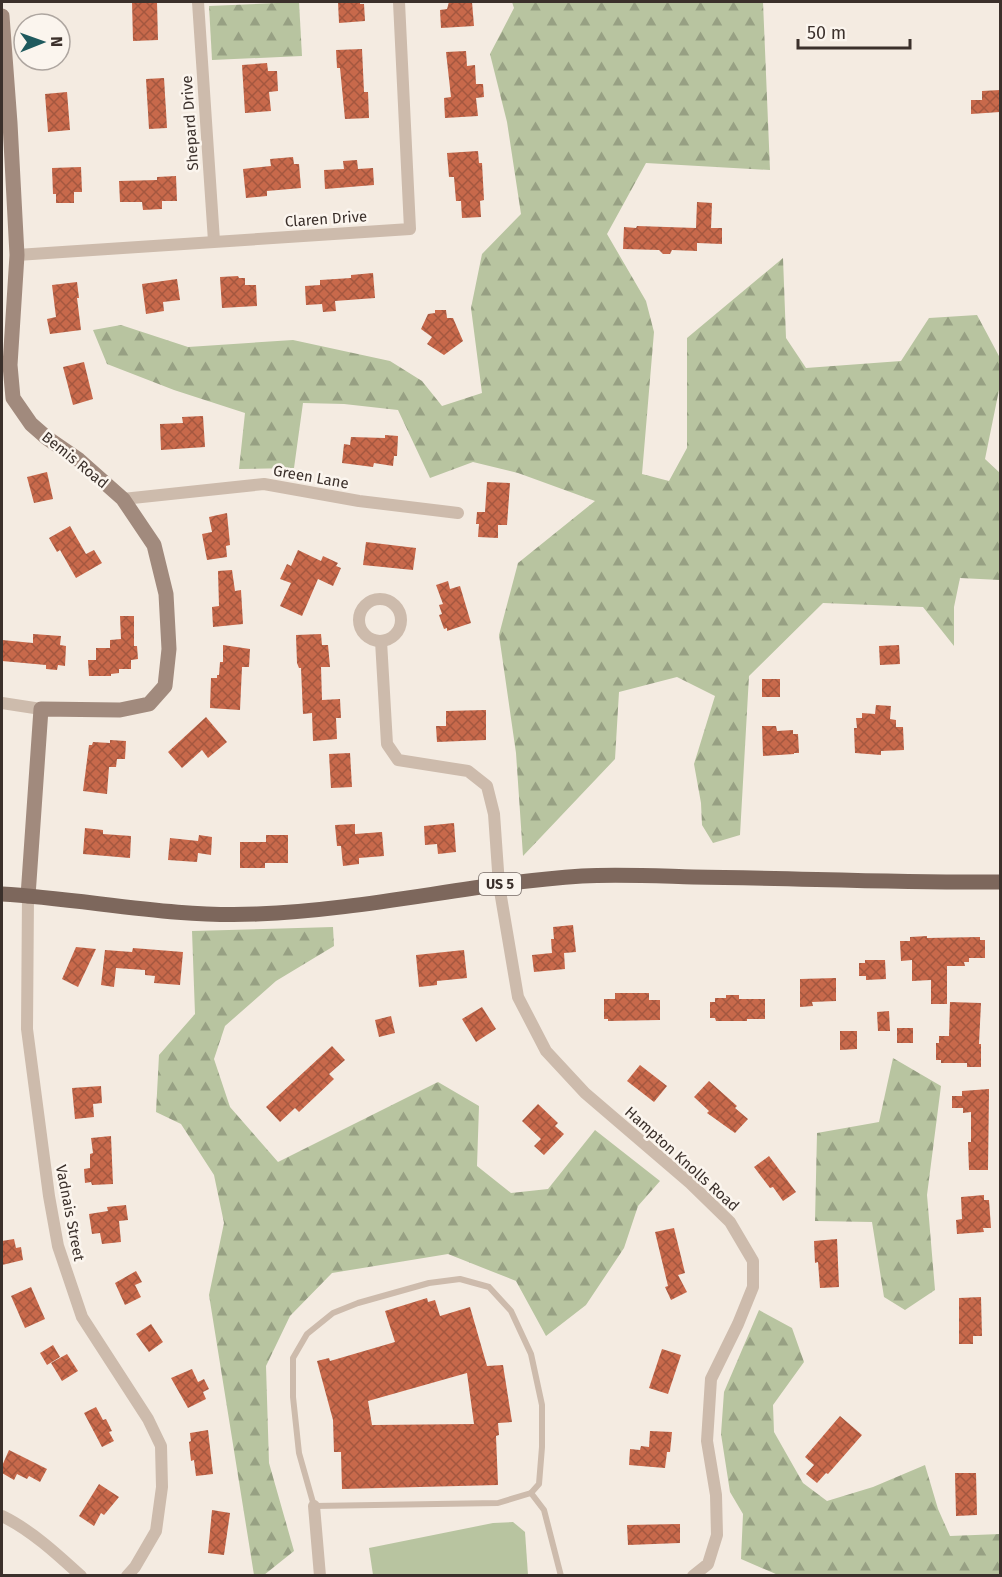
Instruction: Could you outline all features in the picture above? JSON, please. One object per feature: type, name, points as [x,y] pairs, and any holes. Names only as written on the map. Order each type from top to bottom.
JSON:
[{"type":"main road","name":"US 5","points":[[2,894],[195,914],[256,915],[308,911],[584,876],[1000,882]]},
{"type":"street","name":"Shepard Drive","points":[[198,2],[214,242]]},
{"type":"street","name":"Claren Drive","points":[[17,255],[410,229],[399,2]]},
{"type":"street","name":"Bemis Road","points":[[2,16],[17,255],[10,365],[13,398],[31,424],[46,438],[80,460],[123,499],[154,545],[166,594],[169,649],[165,686],[149,704],[120,710],[41,709]]},
{"type":"street","name":"Green Lane","points":[[123,499],[264,484],[359,501],[458,513]]},
{"type":"street","name":"Hampton Knolls Road","points":[[381,641],[387,744],[398,760],[468,771],[487,786],[495,824],[499,885],[518,997],[546,1051],[585,1094],[682,1176],[730,1222],[753,1261],[753,1287],[711,1379],[707,1442],[716,1495],[717,1535],[708,1564],[693,1575]]},
{"type":"street","points":[[2,703],[41,709],[28,896]]},
{"type":"street","name":"Vadnais Street","points":[[28,896],[27,1029],[49,1196],[58,1246],[82,1317],[148,1419],[161,1446],[162,1487],[156,1531],[135,1567],[127,1575]]},
{"type":"street","points":[[314,1506],[320,1575]]},
{"type":"street","points":[[2,1516],[16,1523],[81,1575]]},
{"type":"lane","points":[[460,1279],[489,1287],[511,1311],[531,1354],[542,1405],[539,1484],[531,1493],[498,1503],[314,1506],[299,1453],[293,1397],[293,1358],[307,1334],[333,1313],[358,1303],[429,1282],[460,1279]]},
{"type":"lane","points":[[531,1493],[544,1510],[561,1575]]},
{"type":"green space","points":[[299,2],[302,56],[212,60],[209,6]]},
{"type":"green space","points":[[512,2],[763,2],[770,170],[646,163],[607,234],[646,301],[654,332],[642,474],[669,481],[687,448],[687,338],[783,258],[786,338],[806,368],[901,361],[929,318],[977,315],[1000,358],[1000,385],[985,459],[1000,473],[1000,580],[960,578],[954,607],[954,646],[923,607],[823,603],[749,676],[740,835],[713,843],[702,825],[701,803],[694,764],[715,696],[677,677],[619,692],[615,759],[523,856],[516,753],[499,635],[518,563],[595,501],[518,473],[473,462],[430,478],[398,410],[344,404],[303,403],[294,468],[239,469],[245,413],[174,390],[107,364],[93,330],[121,325],[188,347],[293,340],[390,361],[422,381],[442,406],[482,393],[471,308],[482,254],[521,214],[507,122],[490,54],[514,8]]},
{"type":"green space","points":[[333,927],[334,946],[276,981],[225,1026],[214,1059],[230,1107],[278,1162],[438,1082],[479,1106],[477,1166],[511,1193],[548,1189],[595,1130],[660,1181],[638,1206],[624,1248],[586,1305],[546,1336],[516,1281],[448,1254],[332,1273],[290,1316],[266,1366],[269,1463],[294,1551],[264,1575],[254,1575],[209,1295],[224,1223],[214,1175],[181,1124],[156,1112],[159,1055],[195,1014],[192,931]]},
{"type":"green space","points":[[893,1058],[941,1086],[927,1195],[935,1290],[905,1310],[884,1297],[872,1222],[815,1221],[817,1133],[879,1122]]},
{"type":"green space","points":[[759,1310],[792,1328],[804,1362],[773,1405],[774,1432],[803,1483],[827,1501],[873,1487],[925,1465],[938,1509],[950,1536],[1000,1534],[1000,1575],[778,1575],[741,1559],[743,1514],[730,1492],[721,1434],[724,1392]]},
{"type":"green space","points":[[513,1522],[525,1532],[528,1575],[373,1575],[369,1548],[493,1523]]},
{"type":"building","points":[[132,2],[157,2],[158,40],[133,41]]},
{"type":"building","points":[[338,2],[364,4],[365,21],[339,23]]},
{"type":"building","points":[[449,2],[472,2],[474,26],[441,28],[440,10],[447,9]]},
{"type":"building","points":[[362,49],[364,92],[368,92],[369,118],[345,119],[336,50]]},
{"type":"building","points":[[466,51],[467,66],[475,65],[476,84],[483,84],[484,97],[476,98],[478,116],[445,118],[444,98],[451,97],[446,52]]},
{"type":"building","points":[[267,63],[268,71],[277,71],[278,91],[269,92],[271,111],[245,113],[242,65]]},
{"type":"building","points":[[164,78],[167,128],[149,129],[146,79]]},
{"type":"building","points":[[1000,90],[1000,112],[971,114],[971,100],[982,100],[982,91]]},
{"type":"building","points":[[67,92],[70,130],[48,132],[45,94]]},
{"type":"building","points":[[478,151],[479,163],[482,163],[484,200],[480,201],[481,217],[462,218],[461,201],[456,201],[454,177],[449,177],[447,153]]},
{"type":"building","points":[[293,157],[294,164],[299,164],[301,188],[267,191],[267,196],[246,198],[243,169],[271,166],[270,159]]},
{"type":"building","points":[[357,160],[358,169],[373,168],[374,185],[325,189],[324,170],[344,169],[343,161]]},
{"type":"building","points":[[81,167],[82,192],[74,192],[74,203],[56,203],[56,194],[53,194],[52,168]]},
{"type":"building","points":[[176,176],[177,201],[162,201],[162,209],[143,210],[142,202],[120,202],[119,181],[157,180],[157,177]]},
{"type":"building","points":[[697,202],[712,203],[711,228],[722,228],[722,244],[697,243],[697,251],[672,250],[670,254],[663,254],[659,250],[623,249],[624,227],[696,228]]},
{"type":"building","points":[[373,273],[375,298],[335,301],[336,311],[323,312],[322,304],[306,305],[305,286],[320,285],[320,280],[351,278],[351,275]]},
{"type":"building","points":[[220,277],[245,278],[245,285],[256,285],[257,306],[222,308]]},
{"type":"building","points":[[177,279],[180,300],[163,302],[164,311],[146,314],[142,284]]},
{"type":"building","points":[[77,282],[81,330],[50,334],[47,319],[56,317],[52,285]]},
{"type":"building","points":[[435,310],[446,310],[447,318],[453,318],[463,341],[444,355],[427,344],[432,337],[421,329],[428,314],[435,313]]},
{"type":"building","points":[[84,362],[93,399],[73,405],[63,367]]},
{"type":"building","points":[[203,416],[205,447],[161,450],[160,424],[183,423],[182,417]]},
{"type":"building","points":[[385,435],[398,436],[397,456],[394,456],[393,466],[374,463],[373,467],[342,463],[344,444],[350,445],[351,437],[385,438]]},
{"type":"building","points":[[47,472],[53,499],[34,503],[27,477]]},
{"type":"building","points":[[487,482],[510,483],[507,525],[498,525],[498,538],[478,537],[477,512],[485,512]]},
{"type":"building","points":[[227,513],[230,545],[226,546],[227,557],[207,560],[202,534],[212,532],[209,517]]},
{"type":"building","points":[[70,526],[86,554],[94,550],[102,563],[76,578],[60,550],[57,552],[49,538]]},
{"type":"building","points":[[366,542],[416,548],[413,570],[363,565]]},
{"type":"building","points":[[298,550],[321,561],[323,556],[338,563],[336,566],[341,568],[333,586],[318,579],[302,616],[280,606],[291,583],[280,579],[287,564],[291,566]]},
{"type":"building","points":[[232,570],[235,591],[241,590],[243,624],[213,627],[212,607],[219,606],[218,571]]},
{"type":"building","points":[[448,581],[450,589],[460,586],[471,623],[447,631],[439,615],[442,614],[439,605],[443,604],[436,585]]},
{"type":"building","points":[[120,616],[134,616],[134,646],[137,646],[138,659],[131,660],[131,669],[119,669],[119,673],[111,674],[111,676],[89,676],[88,660],[96,660],[96,648],[110,648],[110,640],[121,639]]},
{"type":"building","points":[[33,634],[61,636],[60,645],[66,646],[65,666],[58,665],[57,670],[46,669],[46,665],[2,661],[2,640],[33,643]]},
{"type":"building","points":[[321,634],[322,645],[328,645],[330,667],[321,667],[322,700],[340,699],[341,718],[336,718],[337,739],[313,741],[312,713],[303,714],[301,668],[297,663],[296,635]]},
{"type":"building","points":[[223,645],[250,649],[249,667],[242,667],[240,710],[210,708],[211,678],[217,678],[219,675],[220,662],[223,662]]},
{"type":"building","points":[[899,645],[900,664],[880,665],[879,646]]},
{"type":"building","points":[[762,679],[780,679],[780,697],[762,697]]},
{"type":"building","points":[[876,705],[891,706],[890,719],[896,720],[896,727],[903,727],[904,750],[881,751],[881,755],[855,753],[856,718],[862,718],[862,713],[875,714]]},
{"type":"building","points":[[486,710],[486,740],[437,742],[436,726],[446,726],[446,711]]},
{"type":"building","points":[[206,717],[227,742],[208,758],[202,750],[182,768],[168,752]]},
{"type":"building","points":[[762,726],[776,726],[777,731],[793,730],[793,734],[798,734],[799,753],[763,756]]},
{"type":"building","points":[[110,740],[126,741],[125,759],[117,759],[116,767],[109,767],[107,794],[83,791],[89,745],[93,742],[110,743]]},
{"type":"building","points":[[350,753],[352,787],[331,788],[329,754]]},
{"type":"building","points":[[454,823],[456,852],[438,854],[437,844],[425,845],[424,826]]},
{"type":"building","points":[[355,824],[355,834],[382,832],[384,856],[359,858],[359,864],[343,866],[341,846],[337,846],[335,825]]},
{"type":"building","points":[[85,828],[103,830],[103,834],[131,836],[130,858],[83,854]]},
{"type":"building","points":[[199,835],[212,837],[211,855],[198,853],[197,862],[168,860],[170,838],[198,841]]},
{"type":"building","points":[[266,835],[288,835],[288,863],[265,863],[265,868],[240,868],[240,842],[266,842]]},
{"type":"building","points":[[573,925],[576,952],[564,953],[565,969],[534,972],[532,955],[552,953],[553,927]]},
{"type":"building","points":[[927,936],[927,938],[980,937],[980,940],[985,940],[985,958],[969,958],[969,962],[964,962],[965,966],[947,966],[947,1004],[931,1004],[931,980],[912,981],[912,960],[901,961],[900,941],[910,941],[910,937]]},
{"type":"building","points":[[76,947],[96,949],[78,987],[62,979]]},
{"type":"building","points":[[133,948],[183,952],[180,985],[154,983],[155,976],[145,975],[145,970],[116,968],[114,987],[101,985],[105,950],[132,952]]},
{"type":"building","points":[[464,950],[467,978],[437,981],[437,985],[419,987],[416,955]]},
{"type":"building","points":[[865,960],[885,960],[886,979],[866,980],[866,976],[859,976],[859,963],[865,963]]},
{"type":"building","points":[[836,978],[836,1001],[812,1002],[813,1006],[800,1007],[800,979]]},
{"type":"building","points":[[615,993],[649,993],[649,1000],[660,1000],[660,1020],[608,1021],[604,1019],[604,999],[615,999]]},
{"type":"building","points":[[726,995],[739,995],[739,999],[765,999],[765,1019],[716,1021],[715,1018],[710,1018],[710,1002],[715,1002],[715,998],[726,998]]},
{"type":"building","points":[[950,1002],[981,1003],[979,1044],[981,1044],[981,1067],[967,1067],[967,1063],[941,1063],[941,1060],[936,1060],[936,1043],[939,1043],[939,1036],[949,1036]]},
{"type":"building","points":[[482,1007],[496,1029],[476,1042],[462,1019]]},
{"type":"building","points":[[889,1011],[890,1031],[878,1031],[877,1012]]},
{"type":"building","points":[[391,1016],[395,1033],[379,1037],[375,1020]]},
{"type":"building","points":[[897,1028],[913,1028],[913,1043],[897,1043]]},
{"type":"building","points":[[840,1031],[857,1031],[857,1049],[840,1050]]},
{"type":"building","points":[[332,1046],[345,1060],[329,1074],[334,1079],[299,1112],[295,1108],[280,1122],[266,1107]]},
{"type":"building","points":[[640,1065],[667,1086],[654,1102],[627,1081]]},
{"type":"building","points":[[709,1081],[748,1119],[735,1133],[707,1113],[709,1111],[694,1097]]},
{"type":"building","points":[[101,1086],[102,1103],[93,1104],[94,1117],[75,1119],[72,1088]]},
{"type":"building","points":[[989,1089],[988,1170],[969,1170],[968,1142],[971,1142],[971,1112],[963,1113],[963,1108],[952,1108],[952,1096],[962,1096],[962,1091]]},
{"type":"building","points":[[538,1104],[558,1123],[555,1126],[564,1134],[544,1155],[534,1146],[541,1139],[522,1121]]},
{"type":"building","points":[[111,1136],[113,1184],[85,1183],[84,1169],[90,1168],[90,1154],[93,1153],[91,1138]]},
{"type":"building","points":[[769,1156],[796,1192],[783,1201],[754,1167]]},
{"type":"building","points":[[984,1195],[984,1200],[989,1200],[991,1228],[983,1228],[984,1232],[957,1234],[956,1220],[962,1219],[961,1197]]},
{"type":"building","points":[[126,1205],[128,1220],[119,1221],[121,1242],[102,1244],[100,1233],[92,1234],[89,1214],[108,1211],[107,1207]]},
{"type":"building","points":[[674,1228],[685,1273],[678,1275],[687,1292],[671,1300],[665,1287],[668,1286],[655,1232]]},
{"type":"building","points":[[14,1239],[16,1248],[21,1247],[23,1260],[2,1265],[2,1241]]},
{"type":"building","points":[[837,1239],[839,1287],[820,1288],[814,1241]]},
{"type":"building","points":[[136,1271],[142,1282],[135,1285],[141,1297],[125,1305],[115,1283]]},
{"type":"building","points":[[31,1287],[45,1319],[25,1328],[11,1296]]},
{"type":"building","points":[[981,1297],[982,1336],[973,1336],[973,1344],[959,1344],[959,1298]]},
{"type":"building","points":[[427,1298],[428,1302],[435,1300],[440,1316],[470,1307],[487,1366],[503,1365],[512,1422],[498,1423],[499,1435],[496,1436],[498,1485],[342,1489],[341,1452],[334,1452],[333,1420],[317,1361],[329,1358],[330,1361],[395,1342],[385,1311]],"holes":[[[467,1373],[474,1424],[372,1425],[368,1401]]]},
{"type":"building","points":[[151,1324],[163,1342],[149,1352],[136,1334]]},
{"type":"building","points":[[53,1345],[60,1357],[47,1365],[40,1353]]},
{"type":"building","points":[[662,1349],[681,1355],[668,1394],[649,1388]]},
{"type":"building","points":[[67,1354],[78,1371],[62,1381],[51,1363]]},
{"type":"building","points":[[192,1369],[198,1382],[204,1379],[209,1389],[203,1392],[206,1399],[188,1408],[171,1378]]},
{"type":"building","points":[[96,1407],[103,1420],[106,1419],[114,1441],[102,1447],[84,1413]]},
{"type":"building","points":[[840,1416],[862,1435],[828,1474],[826,1473],[817,1483],[806,1474],[814,1465],[805,1457]]},
{"type":"building","points":[[208,1430],[213,1474],[196,1476],[194,1460],[191,1461],[190,1433]]},
{"type":"building","points":[[650,1431],[672,1432],[670,1452],[667,1452],[665,1468],[629,1465],[630,1449],[640,1450],[641,1446],[649,1447]]},
{"type":"building","points":[[9,1450],[47,1469],[40,1482],[29,1476],[27,1479],[17,1474],[14,1480],[2,1473],[2,1466]]},
{"type":"building","points":[[955,1473],[976,1473],[977,1515],[956,1516]]},
{"type":"building","points":[[99,1484],[119,1497],[104,1515],[101,1513],[94,1526],[79,1516]]},
{"type":"building","points":[[212,1510],[230,1513],[224,1555],[208,1553]]},
{"type":"building","points":[[680,1524],[680,1543],[628,1545],[627,1525]]}]
